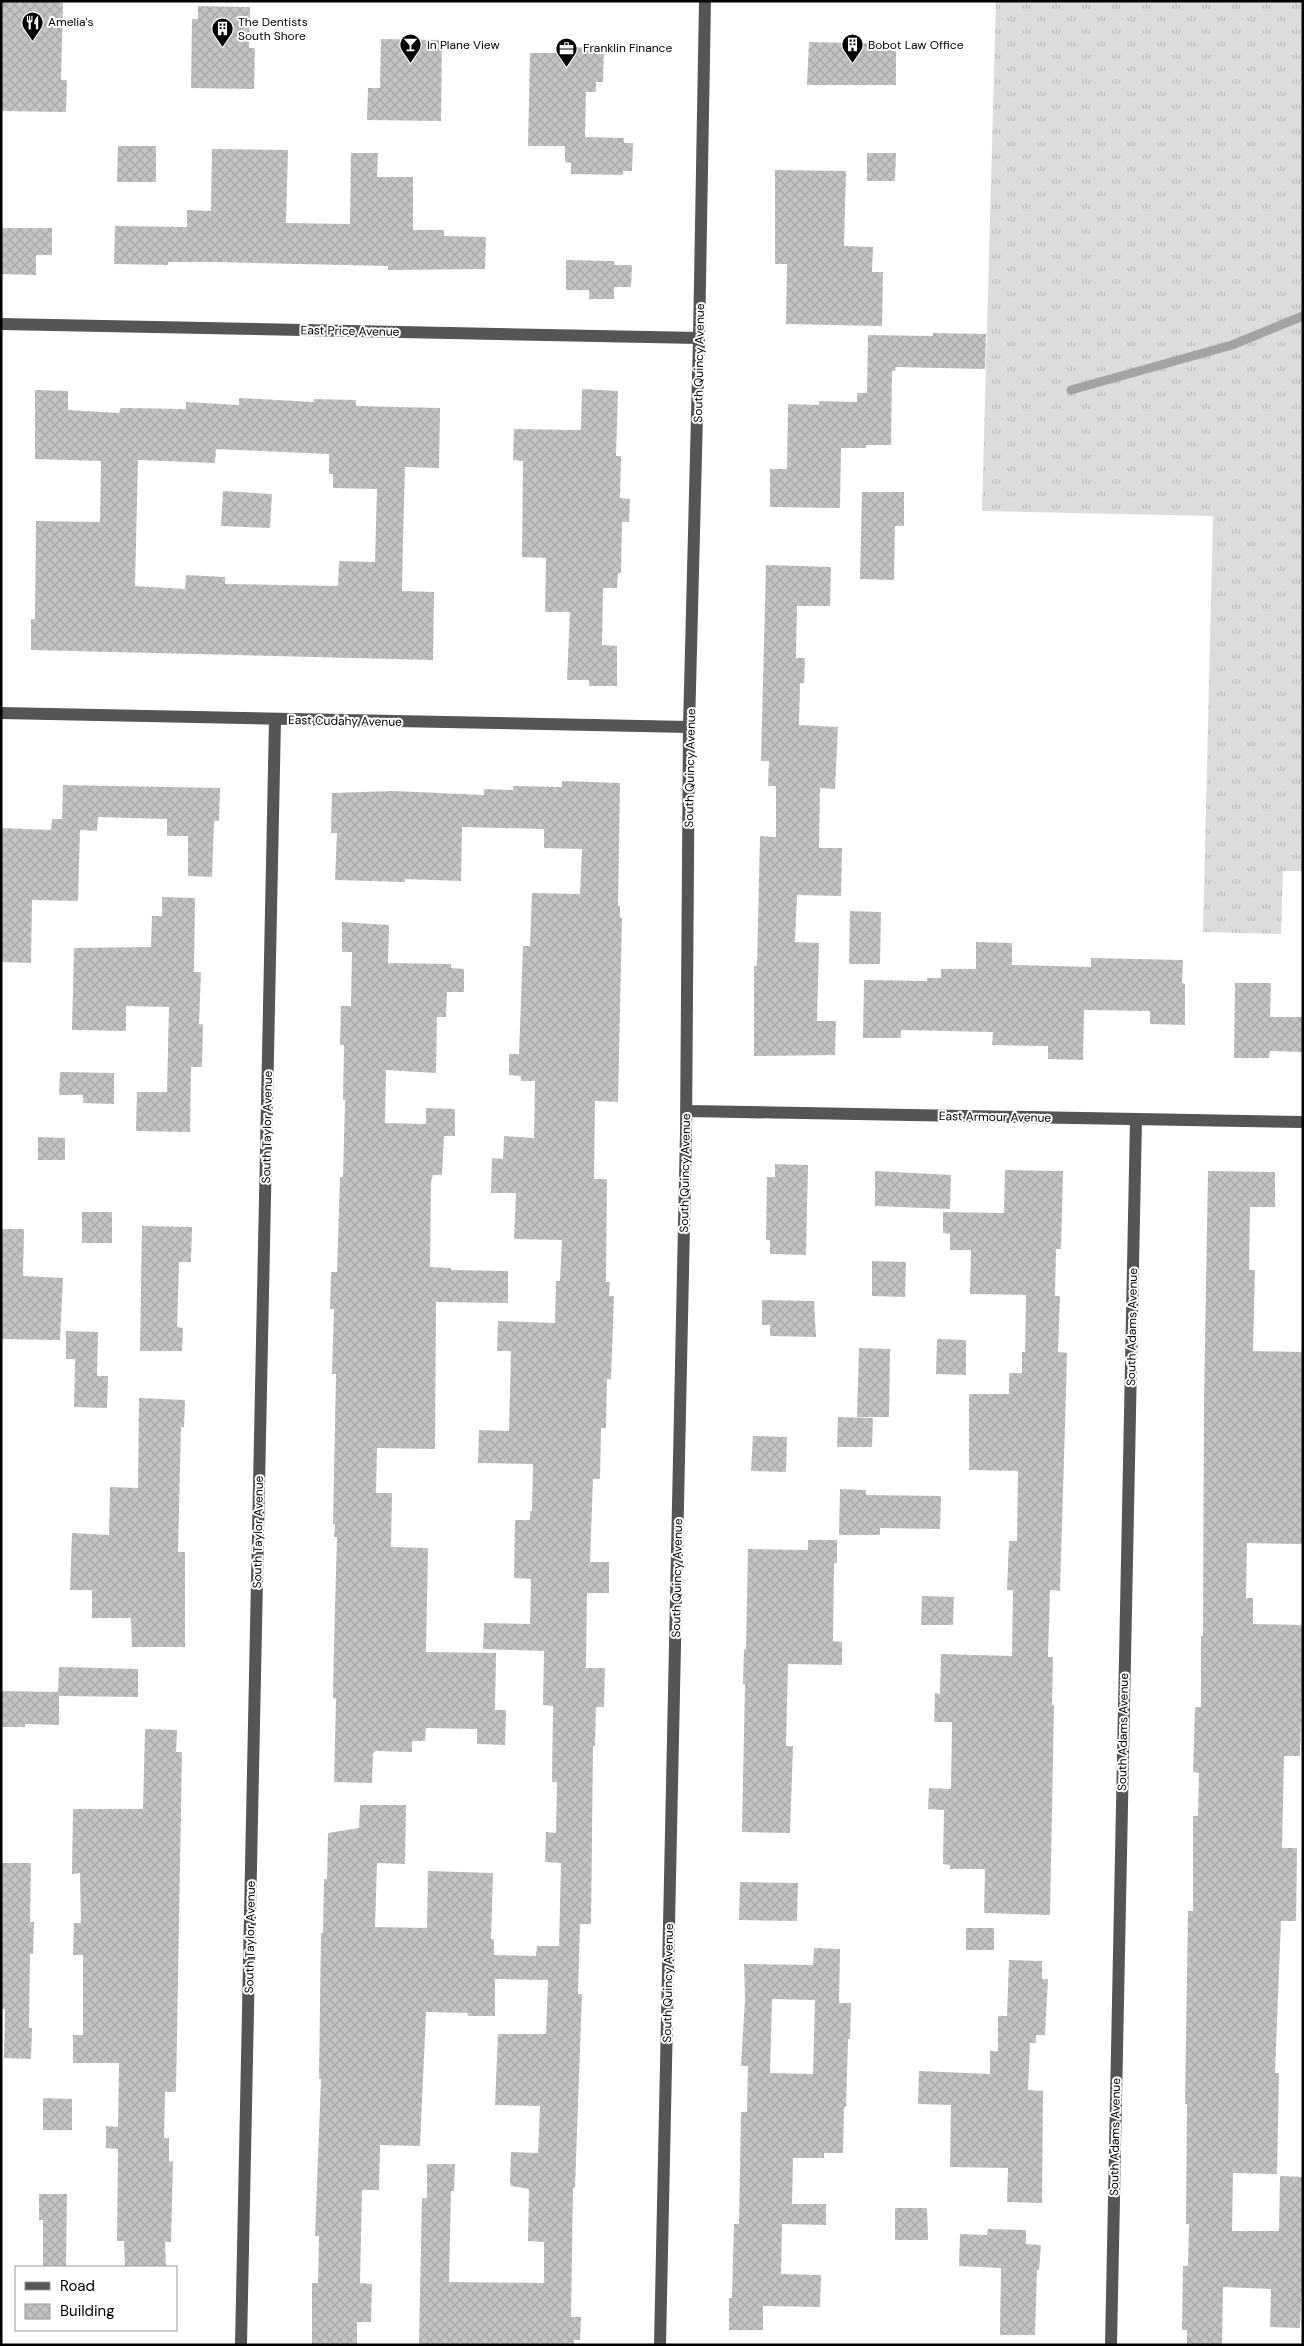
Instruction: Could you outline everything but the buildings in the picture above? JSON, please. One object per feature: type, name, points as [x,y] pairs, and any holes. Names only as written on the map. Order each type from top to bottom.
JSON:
[{"type":"street","name":"South Quincy Avenue","points":[[660,2345],[687,1112],[690,727],[704,1]]},
{"type":"street","name":"East Price Avenue","points":[[1,324],[699,338]]},
{"type":"street","name":"East Cudahy Avenue","points":[[1,713],[690,727]]},
{"type":"street","name":"South Taylor Avenue","points":[[241,2345],[275,720]]},
{"type":"street","name":"East Armour Avenue","points":[[687,1112],[1303,1122]]},
{"type":"street","name":"South Adams Avenue","points":[[1110,2345],[1136,1119]]},
{"type":"green space","points":[[996,1],[1303,1],[1303,871],[1283,871],[1281,934],[1203,932],[1213,516],[982,511]]},
{"type":"waterway","points":[[1071,390],[1232,345],[1303,316]]},
{"type":"place","name":"Amelia's","points":[[32,41]]},
{"type":"place","name":"The Dentists South Shore","points":[[222,48]]},
{"type":"place","name":"In Plane View","points":[[411,64]]},
{"type":"place","name":"Bobot Law Office","points":[[852,64]]},
{"type":"place","name":"Franklin Finance","points":[[567,67]]}]
